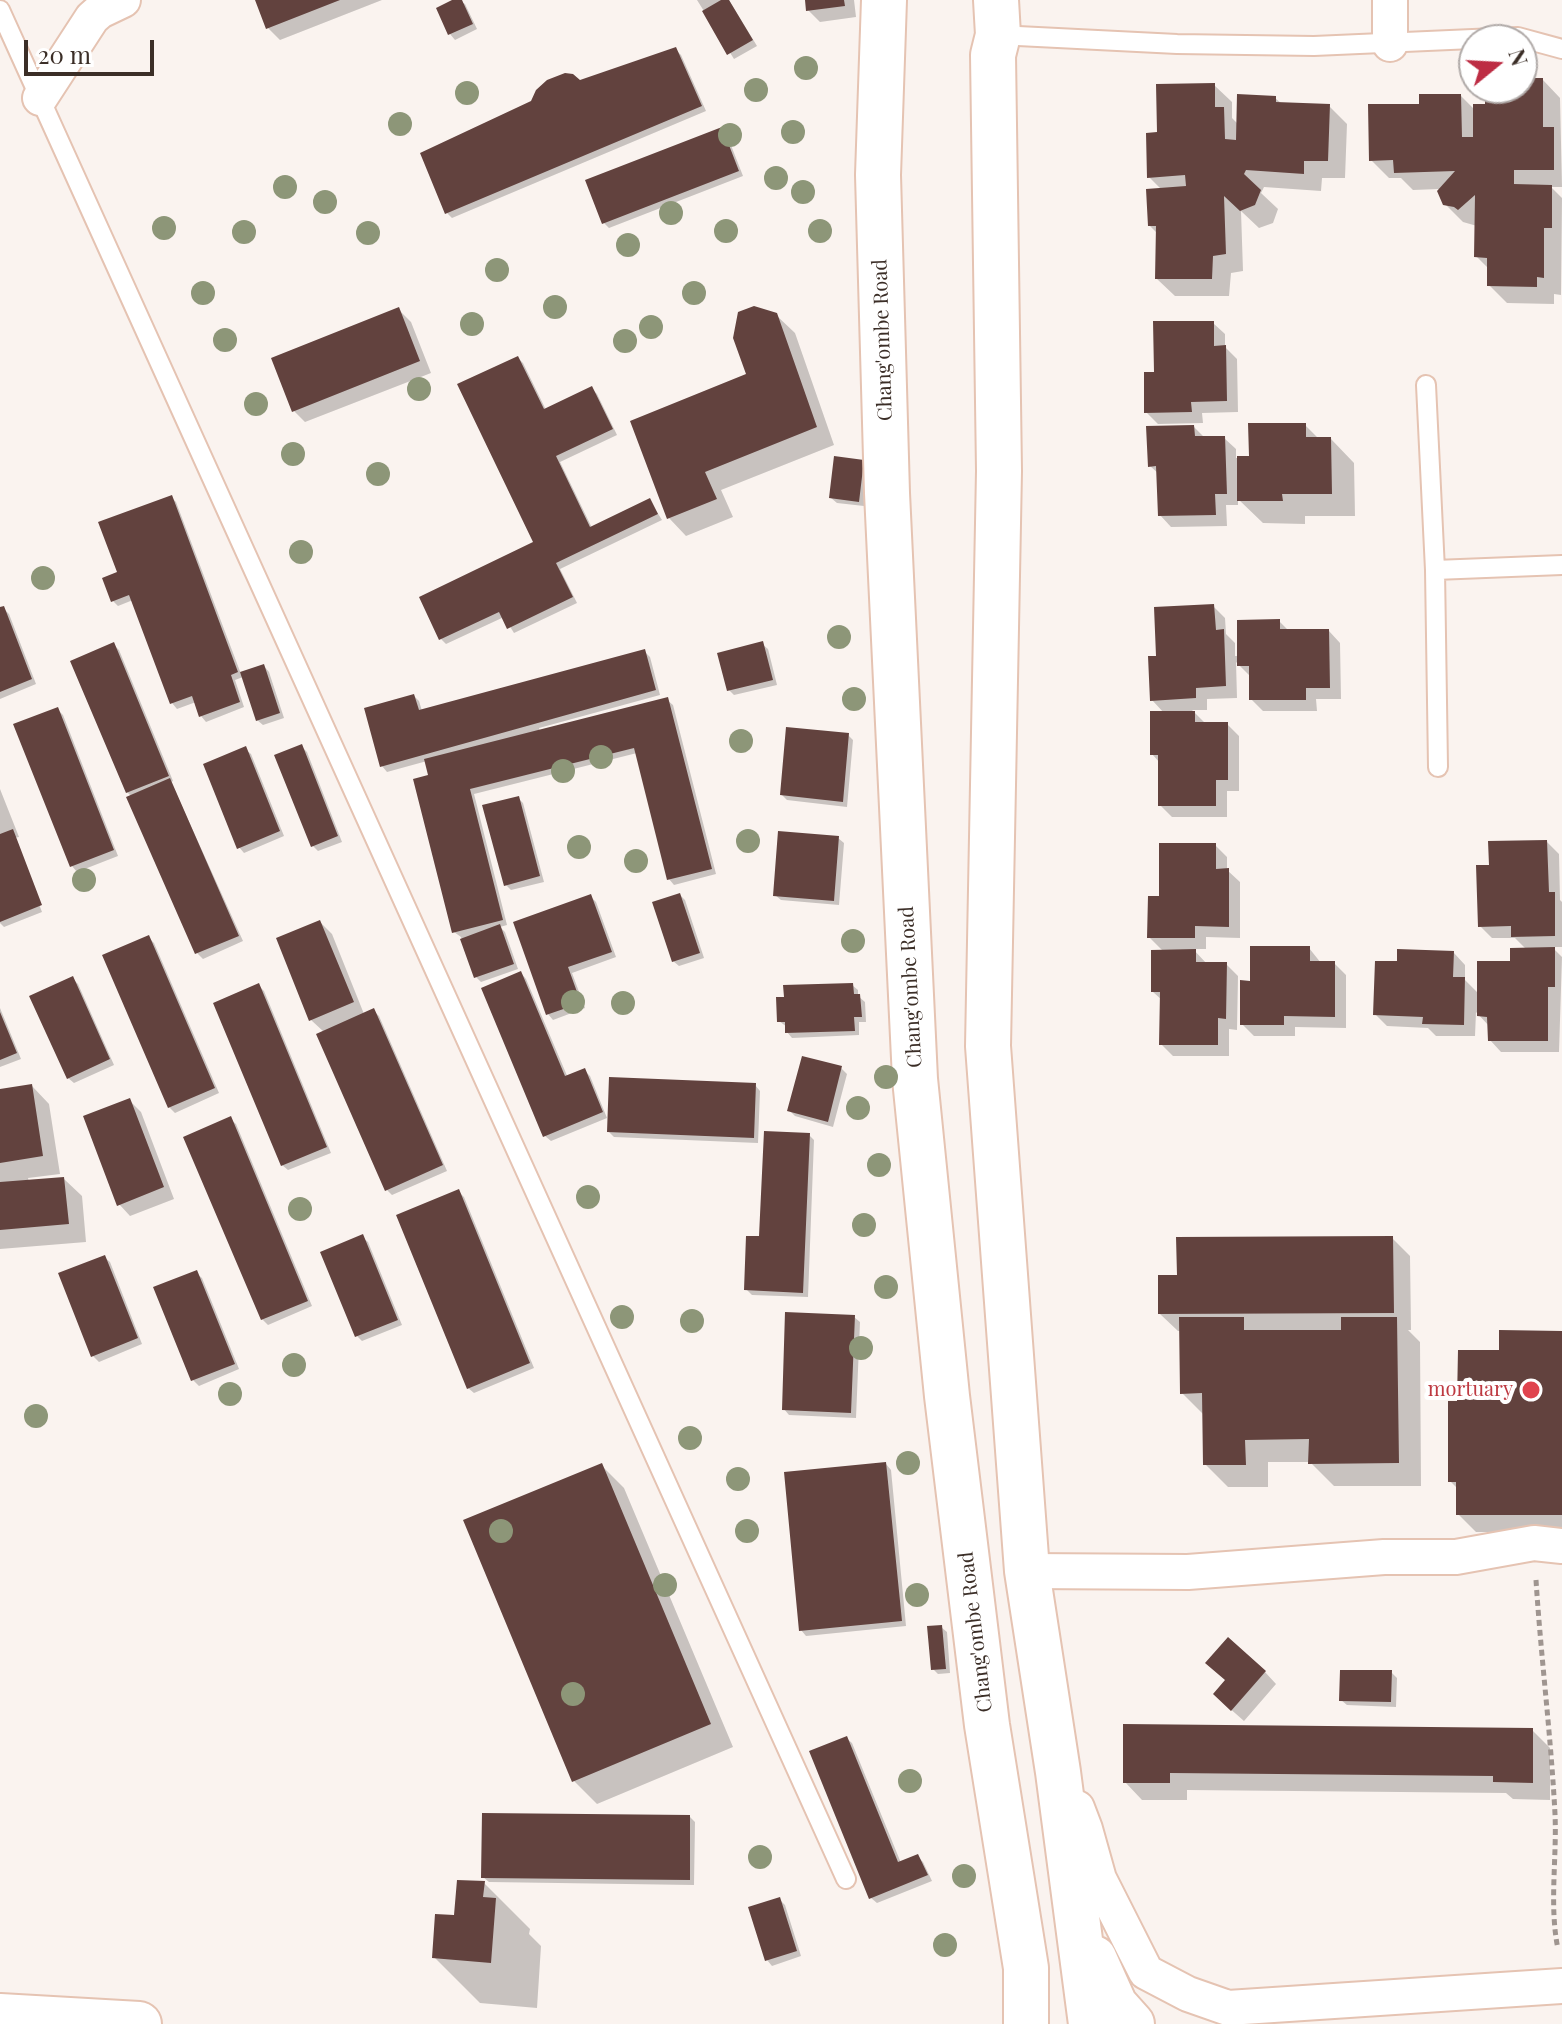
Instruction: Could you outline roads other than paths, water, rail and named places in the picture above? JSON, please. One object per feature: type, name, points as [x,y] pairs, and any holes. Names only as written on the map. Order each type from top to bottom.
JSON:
[{"type":"main road","name":"Chang'ombe Road","points":[[884,0],[878,175],[886,461],[915,1079],[947,1396],[985,1710],[1026,1968],[1026,2024]]},
{"type":"main road","points":[[997,18],[993,55],[999,471],[988,1046],[1027,1571],[1080,1927],[1091,2024]]},
{"type":"main road","points":[[1080,1927],[1115,2005],[1132,2024]]},
{"type":"main road","points":[[993,2024],[1026,1968]]},
{"type":"main road","points":[[0,2016],[139,2024]]},
{"type":"street","points":[[40,98],[92,18],[123,0]]},
{"type":"street","points":[[1390,0],[1390,44]]},
{"type":"street","points":[[1027,1571],[1188,1572],[1384,1557],[1456,1557],[1548,1545]]},
{"type":"street","points":[[1058,1772],[1085,1829],[1105,1893],[1146,1972],[1188,1994],[1228,2008],[1561,1970]]},
{"type":"lane","points":[[0,10],[846,1879]]},
{"type":"lane","points":[[997,18],[1192,44],[1314,46],[1518,37],[1562,49]]},
{"type":"lane","points":[[1426,385],[1435,570],[1438,767]]},
{"type":"lane","points":[[1435,570],[1562,565]]},
{"type":"place","name":"mortuary","points":[[1531,1390]]}]
